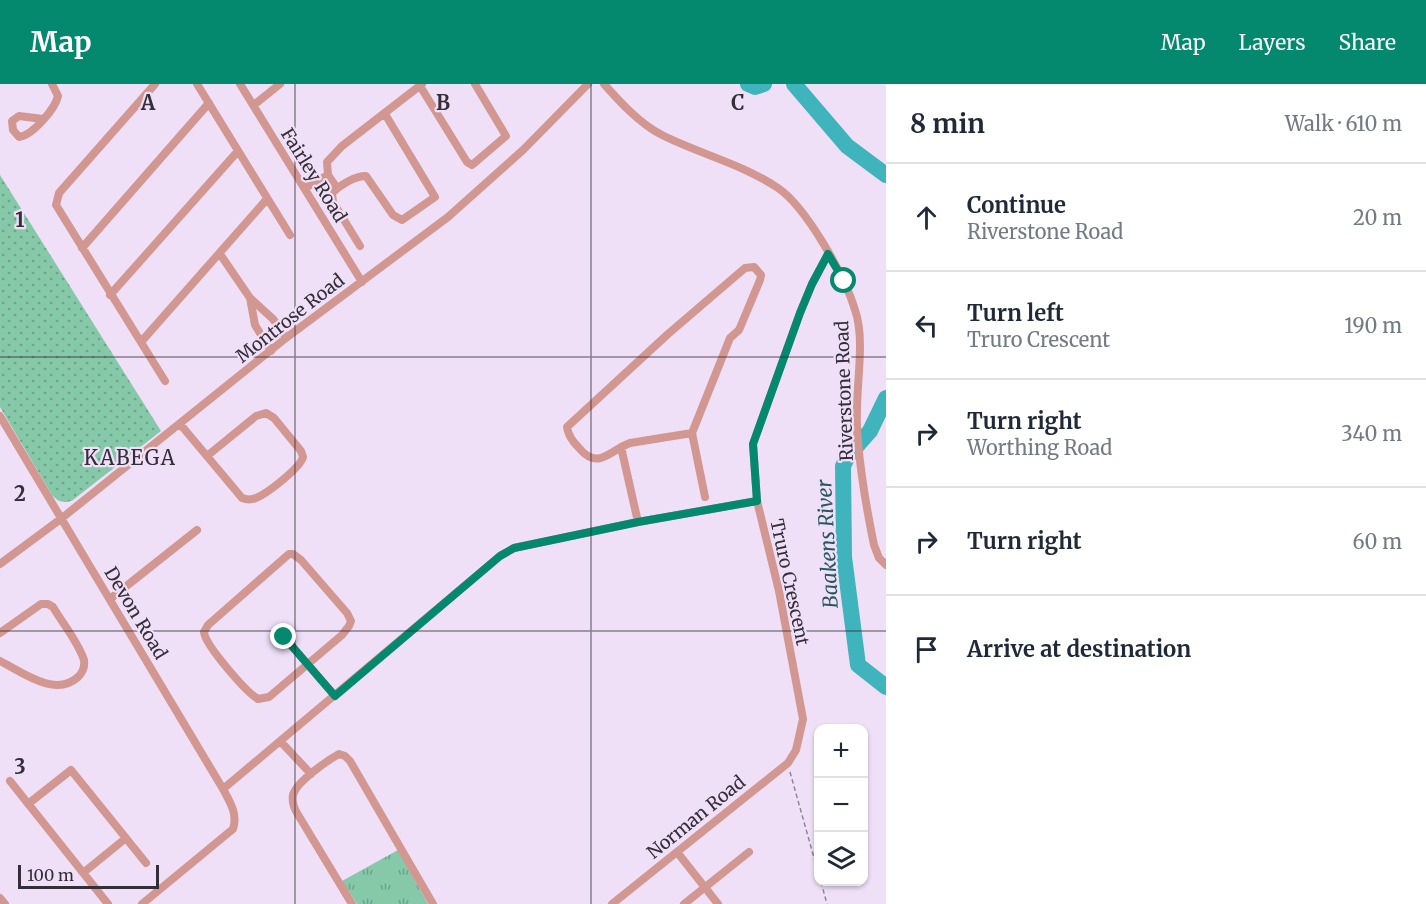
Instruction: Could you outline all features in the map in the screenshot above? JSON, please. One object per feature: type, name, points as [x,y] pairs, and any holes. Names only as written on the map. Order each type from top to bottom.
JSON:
[{"type":"street","points":[[43,119],[54,108],[57,101],[52,84]]},
{"type":"street","points":[[155,84],[57,197],[56,205],[165,381]]},
{"type":"street","points":[[197,84],[290,236]]},
{"type":"street","name":"Fairley Road","points":[[240,84],[362,282]]},
{"type":"street","points":[[254,105],[280,84]]},
{"type":"street","points":[[337,188],[328,175],[327,162],[333,154],[421,85],[467,162],[472,165],[506,136],[475,84]]},
{"type":"street","name":"Montrose Road","points":[[0,564],[62,519],[286,338],[456,209],[523,150],[588,84]]},
{"type":"street","name":"Riverstone Road","points":[[604,84],[632,113],[659,134],[763,177],[782,191],[796,204],[844,281],[859,325],[858,446],[867,512],[874,545],[879,558],[886,565]]},
{"type":"street","points":[[82,248],[209,103]]},
{"type":"street","points":[[360,246],[333,202],[332,194],[337,188],[366,176],[393,215],[402,219],[435,197],[385,114]]},
{"type":"street","points":[[111,295],[238,152]]},
{"type":"street","points":[[305,188],[328,175]]},
{"type":"street","points":[[141,342],[267,199]]},
{"type":"street","points":[[220,254],[250,298],[273,319],[286,338]]},
{"type":"street","name":"Truro Crescent","points":[[796,750],[803,719],[779,591],[757,501],[753,444],[800,313],[828,254]]},
{"type":"street","points":[[693,433],[630,443],[607,457],[592,459],[586,457],[571,440],[567,427],[660,341],[745,268],[754,267],[760,275],[760,280],[740,330],[730,338],[693,433],[705,497]]},
{"type":"street","points":[[250,298],[255,325],[271,351]]},
{"type":"street","points":[[180,424],[242,498],[246,500],[260,496],[296,468],[303,457],[301,450],[274,418],[266,413],[256,416],[207,456]]},
{"type":"street","name":"Devon Road","points":[[0,416],[234,810],[233,829],[142,904]]},
{"type":"street","points":[[621,447],[638,522]]},
{"type":"street","points":[[223,789],[500,556],[514,548],[638,522],[757,501]]},
{"type":"street","points":[[110,599],[197,530]]},
{"type":"street","points":[[288,554],[293,554],[301,560],[347,613],[351,621],[342,635],[307,665],[269,697],[258,699],[247,691],[204,636],[208,625],[288,554]]},
{"type":"street","points":[[0,633],[41,604],[48,604],[53,608],[78,647],[84,668],[78,677],[59,686],[39,680],[0,661]]},
{"type":"street","points":[[284,637],[335,696]]},
{"type":"street","points":[[281,742],[310,774]]},
{"type":"street","name":"Norman Road","points":[[612,904],[788,763],[796,750]]},
{"type":"street","points":[[352,904],[294,808],[295,790],[310,774],[336,755],[348,758],[433,904]]},
{"type":"street","points":[[28,804],[71,770],[146,863]]},
{"type":"street","points":[[10,782],[108,904]]},
{"type":"street","points":[[83,873],[126,838]]},
{"type":"street","points":[[677,852],[718,904]]},
{"type":"street","points":[[684,904],[748,852]]},
{"type":"street","points":[[0,898],[5,904]]},
{"type":"path","points":[[788,763],[814,854]]},
{"type":"path","points":[[822,886],[827,904]]},
{"type":"green space","points":[[0,175],[161,431],[73,500],[67,502],[59,501],[52,495],[0,407]]},
{"type":"green space","points":[[398,850],[428,904],[357,904],[342,881]]},
{"type":"waterway","name":"Baakens River","points":[[748,84],[755,87],[764,84]]},
{"type":"waterway","name":"Baakens River","points":[[794,84],[847,146],[886,175]]},
{"type":"waterway","name":"Baakens River","points":[[886,398],[870,431],[848,456],[843,466],[844,557],[858,665],[886,687]]},
{"type":"district","name":"KABEGA","points":[[130,457]]},
{"type":"route","points":[[284,637],[335,696],[500,556],[514,548],[638,522],[757,501],[753,444],[800,313],[828,254],[844,281]]}]
